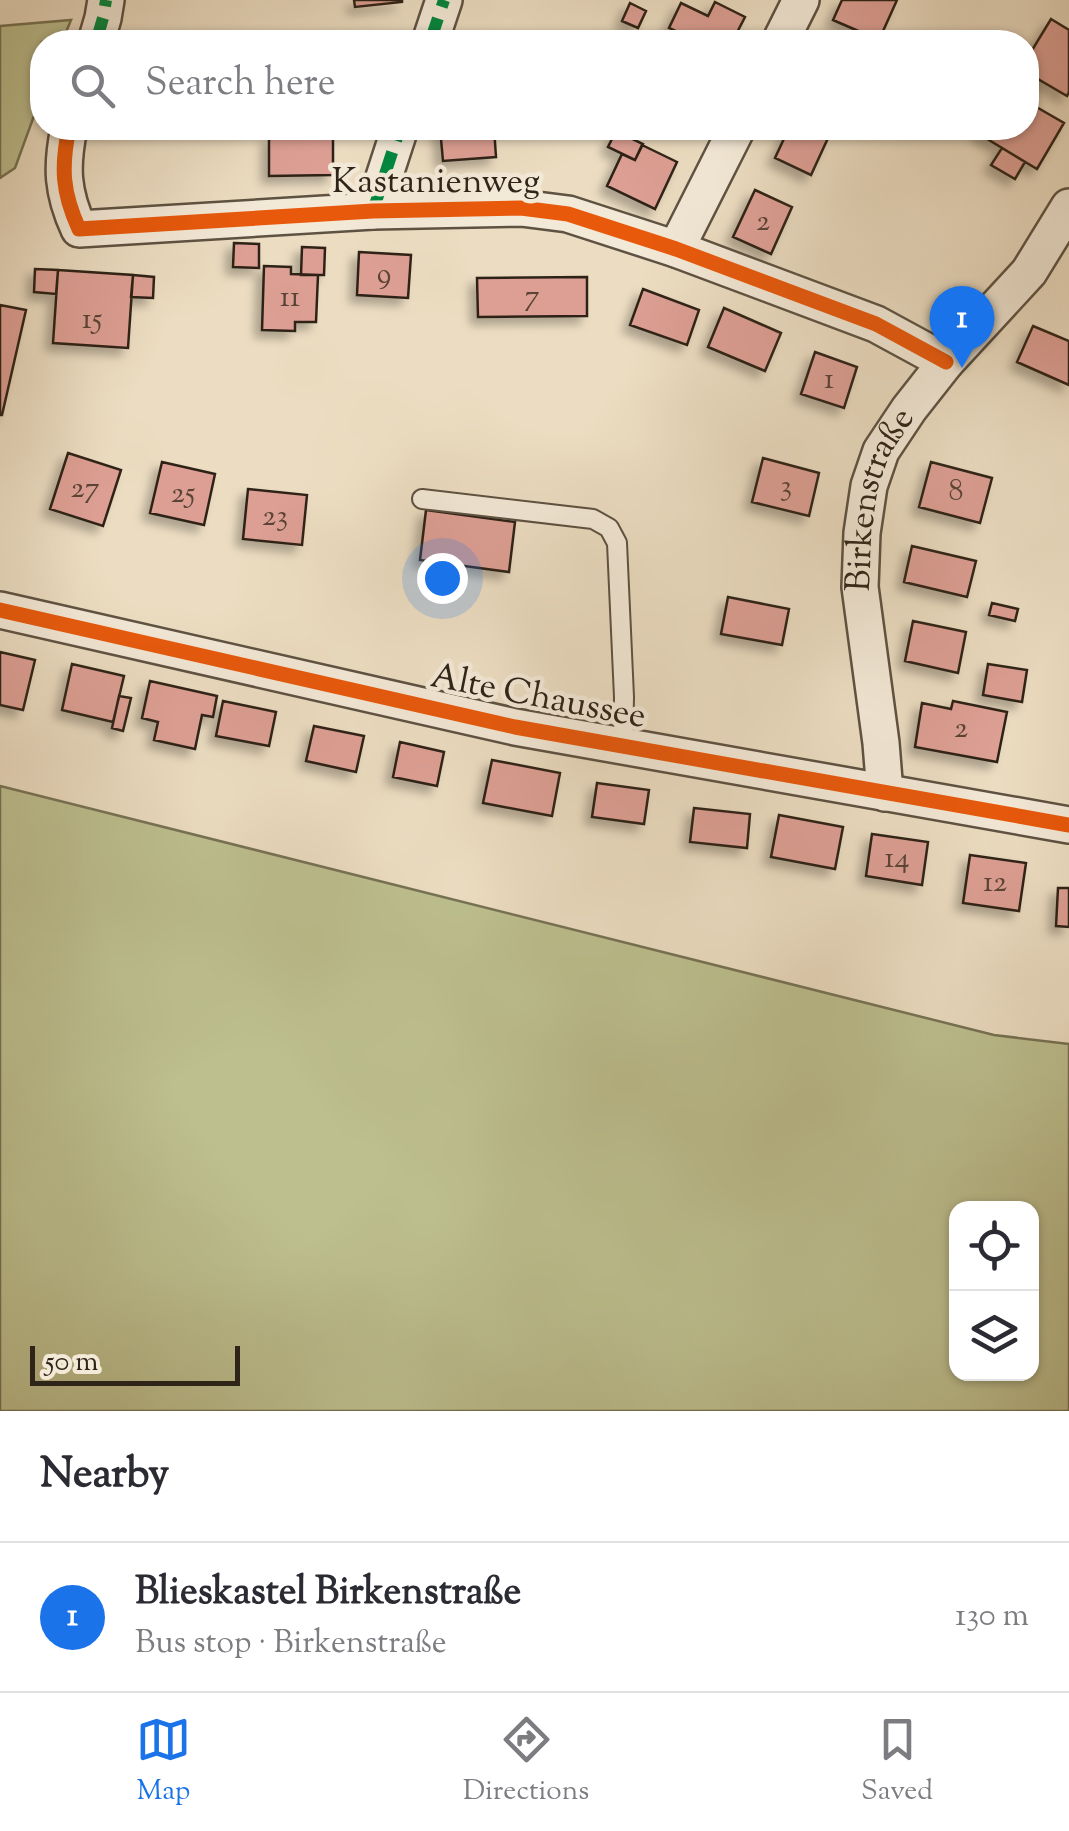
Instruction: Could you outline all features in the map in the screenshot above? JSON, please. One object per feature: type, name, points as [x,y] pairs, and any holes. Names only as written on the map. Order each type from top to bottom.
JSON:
[{"type":"street","points":[[100,30],[106,0]]},
{"type":"street","points":[[434,30],[444,0]]},
{"type":"street","points":[[786,30],[801,0]]},
{"type":"street","name":"Kastanienweg","points":[[68,140],[66,202],[78,228],[373,210],[520,208],[568,214],[676,249],[876,324],[946,362]]},
{"type":"street","points":[[373,210],[396,140]]},
{"type":"street","points":[[676,249],[731,140]]},
{"type":"street","name":"Birkenstraße","points":[[885,793],[860,587],[869,486],[882,451],[910,408],[946,362],[1029,272],[1069,206]]},
{"type":"street","name":"Alte Chaussee","points":[[0,610],[496,722],[1069,825]]},
{"type":"lane","points":[[422,500],[594,519],[609,528],[617,543],[623,746]]},
{"type":"green space","points":[[71,20],[67,30],[30,30],[30,127],[15,168],[0,178],[0,26]]},
{"type":"green space","points":[[0,786],[994,1035],[1069,1044],[1069,1411],[0,1411]]},
{"type":"building","points":[[354,0],[402,0],[402,2],[355,7]]},
{"type":"building","points":[[842,0],[897,0],[884,30],[856,30],[833,20]]},
{"type":"building","points":[[715,2],[745,17],[738,30],[669,28],[681,3],[708,16]]},
{"type":"building","points":[[630,3],[646,11],[638,28],[622,21]]},
{"type":"building","points":[[1051,19],[1069,30],[1067,96],[1039,80],[1039,39]]},
{"type":"building","points":[[1039,109],[1064,123],[1037,169],[989,140],[1039,140]]},
{"type":"building","points":[[269,140],[333,140],[333,175],[269,176]]},
{"type":"building","points":[[441,140],[495,140],[496,157],[443,161]]},
{"type":"building","points":[[612,140],[643,144],[635,160],[608,147]]},
{"type":"building","points":[[783,140],[827,140],[811,175],[775,158]]},
{"type":"building","points":[[642,145],[677,162],[655,209],[607,186],[622,154],[635,160]]},
{"type":"building","points":[[1002,148],[1025,162],[1015,179],[991,165]]},
{"type":"building","points":[[755,190],[792,207],[771,254],[733,237]]},
{"type":"building","points":[[234,243],[259,244],[259,268],[233,267]]},
{"type":"building","points":[[302,247],[325,248],[324,275],[301,275]]},
{"type":"building","points":[[359,252],[411,255],[408,298],[357,295]]},
{"type":"building","points":[[264,266],[291,267],[291,274],[318,275],[316,322],[295,322],[295,331],[262,330]]},
{"type":"building","points":[[35,269],[58,270],[56,294],[34,292]]},
{"type":"building","points":[[58,270],[133,275],[128,348],[53,343]]},
{"type":"building","points":[[133,275],[154,277],[153,298],[131,297]]},
{"type":"building","points":[[587,277],[587,316],[478,317],[477,278]]},
{"type":"building","points":[[643,289],[699,310],[687,345],[630,325]]},
{"type":"building","points":[[0,305],[26,310],[2,415],[0,415]]},
{"type":"building","points":[[724,308],[781,333],[765,371],[708,347]]},
{"type":"building","points":[[1033,326],[1069,341],[1069,385],[1017,362]]},
{"type":"building","points":[[815,352],[857,367],[844,408],[801,394]]},
{"type":"building","points":[[68,453],[121,470],[103,526],[50,509]]},
{"type":"building","points":[[763,458],[819,473],[809,516],[752,502]]},
{"type":"building","points":[[162,462],[215,474],[204,525],[150,513]]},
{"type":"building","points":[[931,462],[992,478],[980,523],[919,507]]},
{"type":"building","points":[[248,489],[307,495],[302,545],[243,539]]},
{"type":"building","points":[[426,510],[515,522],[509,572],[420,560]]},
{"type":"building","points":[[912,546],[976,561],[967,597],[904,582]]},
{"type":"building","points":[[728,597],[789,609],[782,645],[721,634]]},
{"type":"building","points":[[992,603],[1018,609],[1015,621],[989,615]]},
{"type":"building","points":[[913,621],[966,632],[958,673],[905,661]]},
{"type":"building","points":[[0,652],[35,660],[23,710],[0,705]]},
{"type":"building","points":[[72,664],[124,676],[113,722],[62,710]]},
{"type":"building","points":[[988,664],[1027,670],[1022,702],[983,695]]},
{"type":"building","points":[[150,681],[217,696],[213,717],[202,715],[195,749],[154,740],[158,722],[142,718]]},
{"type":"building","points":[[119,696],[131,698],[123,731],[112,728]]},
{"type":"building","points":[[223,701],[276,712],[269,746],[216,736]]},
{"type":"building","points":[[953,701],[1007,712],[997,762],[915,747],[922,703],[951,709]]},
{"type":"building","points":[[314,726],[364,736],[356,772],[306,761]]},
{"type":"building","points":[[400,742],[444,752],[437,786],[393,777]]},
{"type":"building","points":[[492,760],[560,773],[552,816],[483,803]]},
{"type":"building","points":[[597,783],[649,790],[644,824],[592,817]]},
{"type":"building","points":[[694,808],[750,814],[747,848],[690,842]]},
{"type":"building","points":[[779,815],[843,827],[835,869],[771,857]]},
{"type":"building","points":[[872,834],[928,842],[922,885],[866,876]]},
{"type":"building","points":[[970,855],[1026,863],[1019,911],[963,903]]},
{"type":"building","points":[[1058,888],[1069,888],[1069,927],[1056,926]]},
{"type":"marked path","points":[[100,30],[106,0]]},
{"type":"marked path","points":[[434,30],[444,0]]},
{"type":"marked path","points":[[373,211],[396,140]]},
{"type":"cycle path","points":[[67,140],[65,179],[79,229],[373,211],[521,208],[568,214],[676,249],[876,324],[946,362]]},
{"type":"cycle path","points":[[0,610],[515,727],[1069,825]]},
{"type":"place","name":"Blieskastel Birkenstraße","points":[[962,368]]}]
